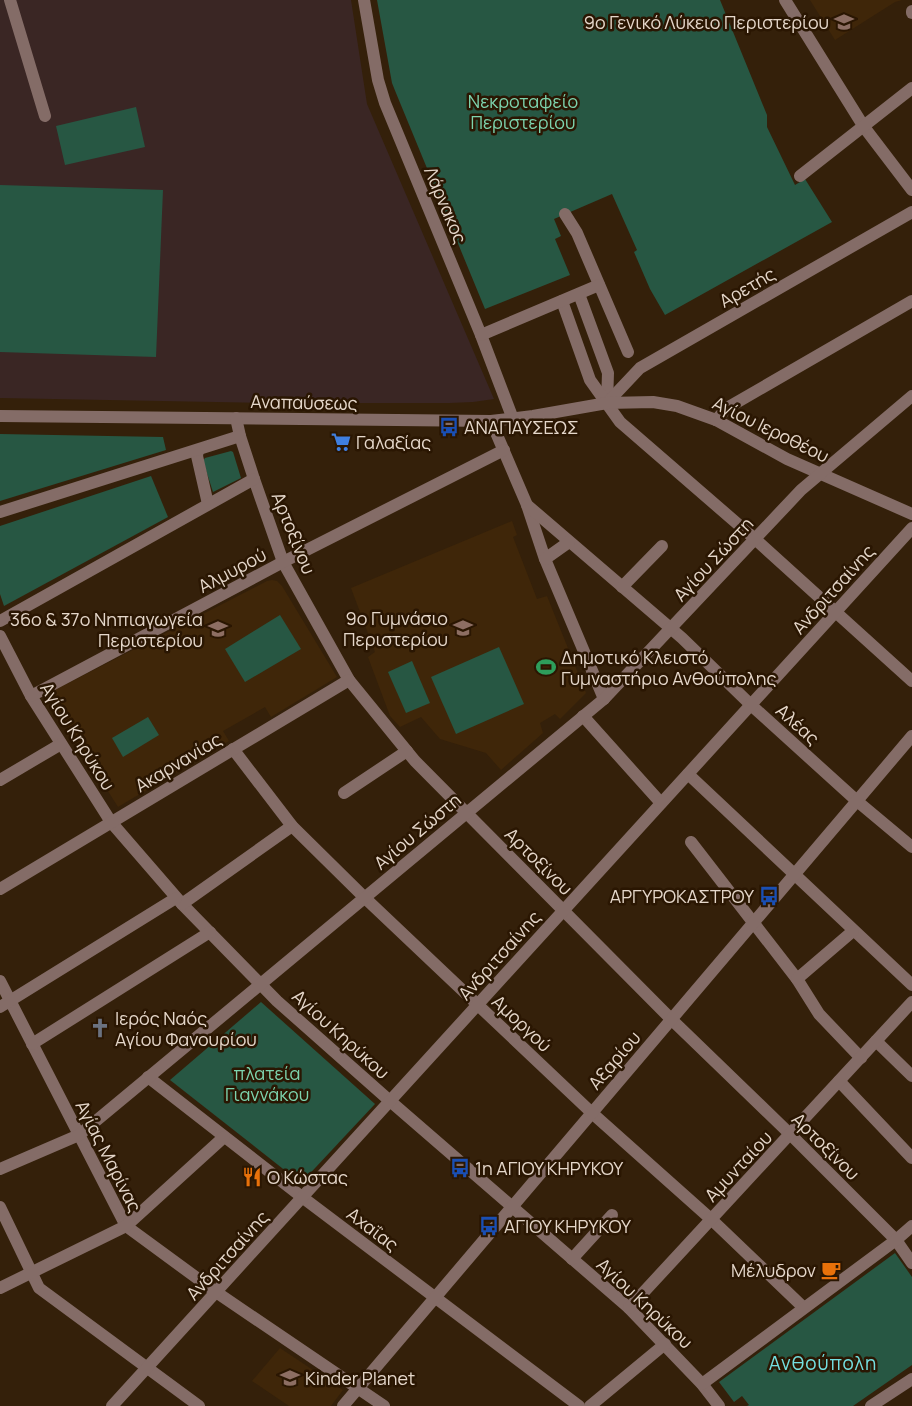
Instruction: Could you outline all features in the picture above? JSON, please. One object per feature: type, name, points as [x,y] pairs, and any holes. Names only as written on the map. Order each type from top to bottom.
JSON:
[{"type":"street","points":[[10,0],[45,116]]},
{"type":"street","name":"Λάρνακος","points":[[364,0],[378,80],[384,102],[481,335],[513,419]]},
{"type":"street","points":[[785,0],[864,127],[912,190]]},
{"type":"street","points":[[800,176],[912,88]]},
{"type":"street","name":"Αρετής","points":[[607,403],[640,368],[912,212]]},
{"type":"street","points":[[565,214],[577,233],[628,352]]},
{"type":"street","points":[[481,335],[599,285]]},
{"type":"street","points":[[578,294],[608,373],[607,403]]},
{"type":"street","points":[[562,301],[590,380],[620,422],[912,681]]},
{"type":"street","points":[[716,420],[727,408],[912,302]]},
{"type":"street","name":"Αγίου Σώστη","points":[[0,1170],[79,1135],[604,699],[801,490],[912,396]]},
{"type":"street","name":"Αγίου Ιεροθέου","points":[[607,403],[660,402],[716,420],[770,450],[912,514]]},
{"type":"street","name":"Αναπαύσεως","points":[[0,416],[491,421],[607,403]]},
{"type":"street","name":"Αρτοξίνου","points":[[236,418],[254,480],[283,562],[349,680],[407,751],[466,813],[671,1019],[896,1240],[912,1263]]},
{"type":"street","points":[[491,421],[527,505],[545,559],[604,699]]},
{"type":"street","points":[[0,512],[240,436]]},
{"type":"street","points":[[198,450],[197,456],[208,504]]},
{"type":"street","name":"Αλμυρού","points":[[31,696],[283,562],[504,450]]},
{"type":"street","points":[[0,622],[254,480]]},
{"type":"street","name":"Αλέας","points":[[527,505],[682,638],[751,705],[857,801],[912,847]]},
{"type":"street","name":"Ανδριτσαίνης","points":[[112,1406],[912,528]]},
{"type":"street","points":[[545,559],[569,542]]},
{"type":"street","points":[[622,587],[662,546]]},
{"type":"street","name":"Αγίου Κηρύκου","points":[[0,636],[31,696],[111,822],[179,901],[260,984],[390,1101],[629,1308],[702,1384],[719,1406]]},
{"type":"street","name":"Ακαρνανίας","points":[[0,889],[349,680]]},
{"type":"street","points":[[583,716],[661,803]]},
{"type":"street","name":"Αξαρίου","points":[[343,1406],[912,736]]},
{"type":"street","points":[[0,780],[61,744]]},
{"type":"street","name":"Αμοργού","points":[[233,749],[292,826],[364,898],[592,1113],[712,1220],[803,1307]]},
{"type":"street","points":[[344,794],[407,751]]},
{"type":"street","points":[[688,774],[912,985]]},
{"type":"street","points":[[5,1004],[179,901],[292,826]]},
{"type":"street","points":[[691,842],[754,922],[819,1014],[861,1058]]},
{"type":"street","points":[[796,979],[853,931]]},
{"type":"street","points":[[32,1044],[210,932]]},
{"type":"street","name":"Αγίας Μαρίνας","points":[[0,981],[5,1004],[32,1044],[126,1226],[216,1292],[384,1406]]},
{"type":"street","name":"Αμυνταίου","points":[[629,1308],[912,1002]]},
{"type":"street","points":[[876,1041],[912,1076]]},
{"type":"street","name":"Αχαΐας","points":[[148,1077],[302,1197],[579,1406]]},
{"type":"street","points":[[839,1081],[912,1158]]},
{"type":"street","points":[[0,1288],[126,1226],[224,1137]]},
{"type":"street","points":[[0,1207],[39,1288],[198,1406]]},
{"type":"street","points":[[572,1258],[612,1215]]},
{"type":"street","points":[[702,1384],[803,1307],[896,1240],[912,1226]]},
{"type":"street","points":[[590,1406],[665,1344]]},
{"type":"street","points":[[871,1406],[912,1380]]},
{"type":"shaded area","points":[[0,0],[351,0],[367,104],[494,399],[449,403],[269,403],[0,398]]},
{"type":"shaded area","name":"9ο Γενικό Λύκειο Περιστερίου","points":[[810,0],[902,0],[895,2],[835,40]]},
{"type":"shaded area","name":"9ο Γυμνάσιο Περιστερίου","points":[[512,521],[517,535],[513,537],[537,599],[547,596],[586,693],[560,719],[555,714],[540,723],[543,733],[501,770],[486,753],[440,739],[421,717],[400,727],[390,716],[368,657],[375,652],[351,588]]},
{"type":"shaded area","points":[[272,580],[277,581],[282,586],[337,677],[271,717],[265,707],[223,731],[229,741],[118,807],[47,694]]},
{"type":"shaded area","name":"Kinder Planet","points":[[280,1348],[343,1390],[331,1406],[289,1406],[252,1381]]},
{"type":"green space","name":"Νεκροταφείο Περιστερίου","points":[[377,0],[720,0],[767,115],[767,127],[795,185],[805,179],[832,222],[665,315],[650,289],[634,252],[637,250],[612,194],[554,219],[561,236],[555,239],[570,275],[485,309],[392,83]]},
{"type":"green space","points":[[136,107],[145,147],[65,165],[56,126]]},
{"type":"green space","points":[[0,185],[163,190],[156,357],[0,352]]},
{"type":"green space","points":[[0,434],[163,437],[166,450],[0,501]]},
{"type":"green space","points":[[233,452],[241,478],[213,492],[203,461],[205,458]]},
{"type":"green space","points":[[151,476],[168,517],[4,606],[0,594],[0,526]]},
{"type":"green space","points":[[280,615],[301,649],[245,682],[225,649]]},
{"type":"green space","points":[[499,647],[524,704],[456,734],[431,677]]},
{"type":"green space","points":[[412,661],[430,703],[406,713],[388,672]]},
{"type":"green space","points":[[148,717],[159,735],[123,757],[112,738]]},
{"type":"green space","name":"πλατεία Γιαννάκου","points":[[261,1002],[375,1104],[301,1183],[170,1080]]},
{"type":"green space","points":[[895,1253],[912,1277],[912,1365],[853,1406],[747,1406],[749,1405],[742,1396],[734,1402],[719,1382]]},
{"type":"place","name":"9ο Γενικό Λύκειο Περιστερίου","points":[[844,22]]},
{"type":"place","name":"ΑΝΑΠΑΥΣΕΩΣ","points":[[449,427]]},
{"type":"place","name":"Γαλαξίας","points":[[341,442]]},
{"type":"place","name":"9ο Γυμνάσιο Περιστερίου","points":[[463,628]]},
{"type":"place","name":"36ο & 37ο Νηπιαγωγεία Περιστερίου","points":[[218,629]]},
{"type":"place","name":"Δημοτικό Κλειστό Γυμναστήριο Ανθούπολης","points":[[546,667]]},
{"type":"place","name":"ΑΡΓΥΡΟΚΑΣΤΡΟΥ","points":[[769,896]]},
{"type":"place","name":"Ιερός Ναός Αγίου Φανουρίου","points":[[100,1028]]},
{"type":"place","name":"1η ΑΓΙΟΥ ΚΗΡΥΚΟΥ","points":[[460,1168]]},
{"type":"place","name":"Ο Κώστας","points":[[252,1177]]},
{"type":"place","name":"ΑΓΙΟΥ ΚΗΡΥΚΟΥ","points":[[489,1226]]},
{"type":"place","name":"Μέλυδρον","points":[[831,1270]]},
{"type":"place","name":"Kinder Planet","points":[[290,1378]]},
{"type":"district","name":"Ανθούπολη","points":[[823,1363]]}]
